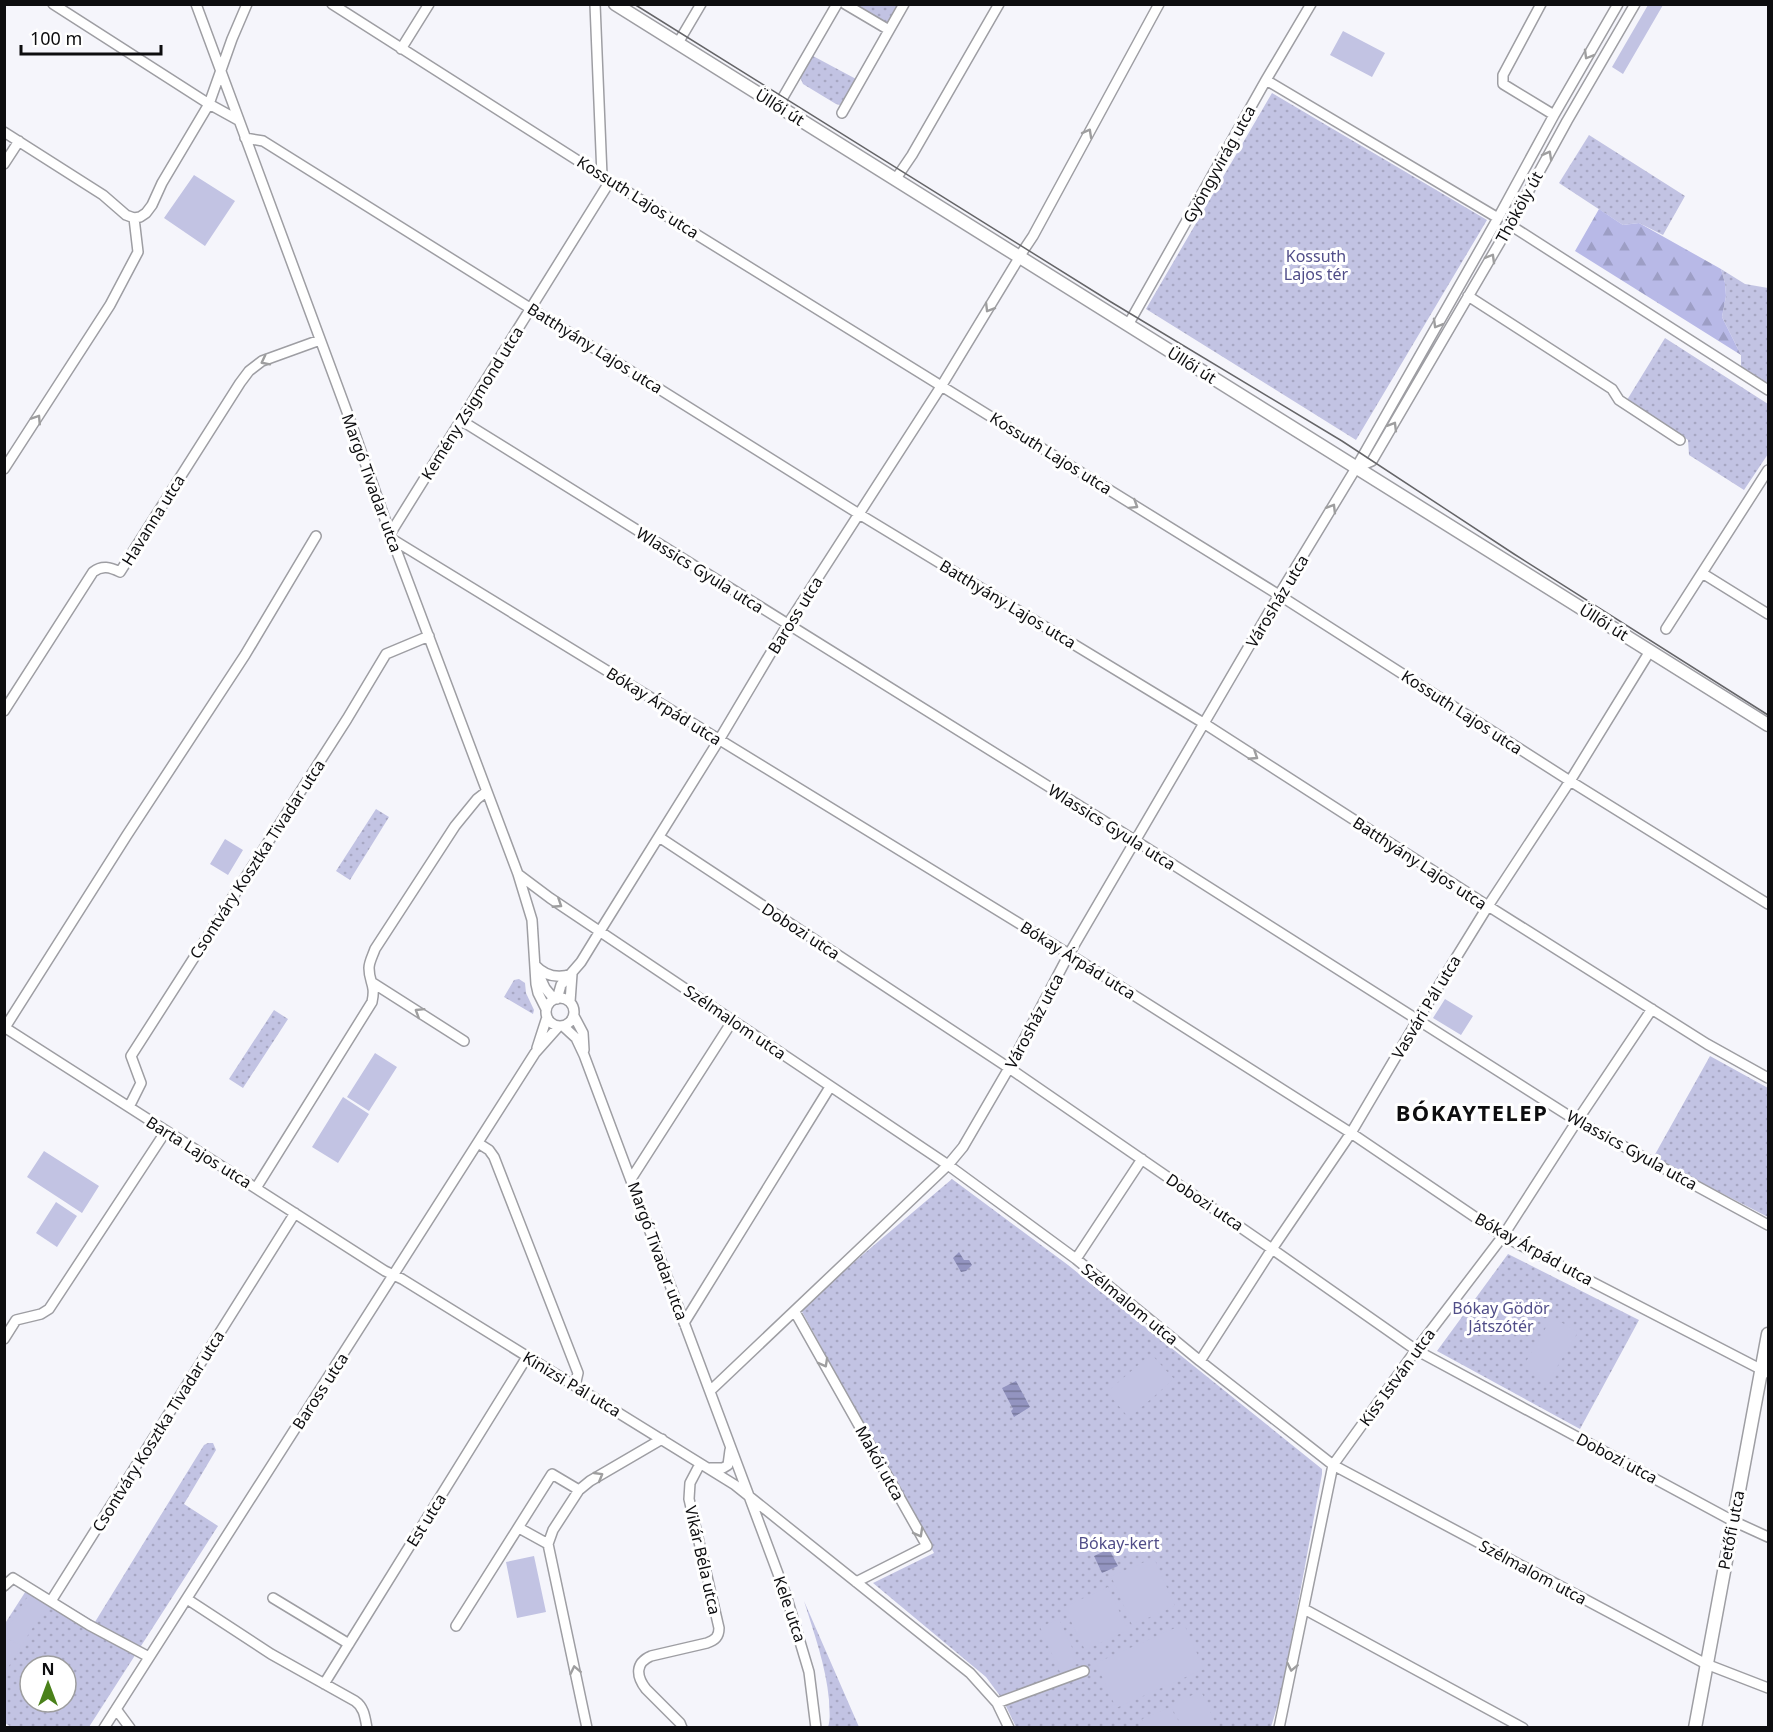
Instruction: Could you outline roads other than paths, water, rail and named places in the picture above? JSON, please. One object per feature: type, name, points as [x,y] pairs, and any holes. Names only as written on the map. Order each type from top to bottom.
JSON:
[{"type":"main road","name":"Üllői út","points":[[615,4],[1768,725]]},
{"type":"main road","name":"Petőfi utca","points":[[1695,1728],[1733,1521],[1765,1371],[1768,1334]]},
{"type":"street","points":[[53,4],[209,104],[238,120]]},
{"type":"street","name":"Margó Tivadar utca","points":[[196,4],[518,874],[532,920],[538,993],[547,1013]]},
{"type":"street","points":[[4,132],[103,195],[126,215],[134,218],[140,217],[152,205],[162,183],[209,104],[247,4]]},
{"type":"street","name":"Kossuth Lajos utca","points":[[332,4],[606,178],[1279,595],[1768,904]]},
{"type":"street","points":[[401,49],[429,4]]},
{"type":"street","points":[[595,4],[606,178]]},
{"type":"street","points":[[678,43],[701,4]]},
{"type":"street","points":[[778,106],[837,4]]},
{"type":"street","points":[[845,4],[889,30]]},
{"type":"street","points":[[842,113],[904,4]]},
{"type":"street","points":[[895,180],[912,155],[999,4]]},
{"type":"street","name":"Baross utca","points":[[556,999],[561,985],[572,974],[600,931],[788,624],[942,385],[1033,236],[1159,4]]},
{"type":"street","name":"Gyöngyvirág utca","points":[[1128,325],[1311,4]]},
{"type":"street","points":[[1541,4],[1503,75],[1503,84],[1554,115]]},
{"type":"street","name":"Thököly út","points":[[1356,468],[1618,4]]},
{"type":"street","name":"Thököly út","points":[[1356,468],[1372,461],[1510,225],[1566,121],[1635,4]]},
{"type":"street","points":[[1266,80],[1498,219]]},
{"type":"street","name":"Batthyány Lajos utca","points":[[245,138],[263,141],[859,514],[1205,724],[1707,1044],[1768,1078]]},
{"type":"street","points":[[4,164],[19,141]]},
{"type":"street","name":"Kemény Zsigmond utca","points":[[391,536],[532,308],[606,178]]},
{"type":"street","points":[[5,469],[110,305],[138,252],[134,218]]},
{"type":"street","points":[[1510,225],[1768,390]]},
{"type":"street","points":[[1468,296],[1612,389],[1618,400],[1680,440]]},
{"type":"street","name":"Havanna utca","points":[[4,711],[93,573],[104,567],[120,572],[249,371],[262,361],[320,340]]},
{"type":"street","points":[[1393,403],[1403,409]]},
{"type":"street","name":"Wlassics Gyula utca","points":[[462,421],[1136,842],[1577,1121],[1768,1225]]},
{"type":"street","name":"Városház utca","points":[[710,1391],[948,1165],[963,1147],[1009,1068],[1069,954],[1356,468]]},
{"type":"street","points":[[1666,629],[1768,470]]},
{"type":"street","points":[[5,1028],[127,835],[245,655],[316,536]]},
{"type":"street","name":"Bókay Árpád utca","points":[[391,536],[1069,954],[1351,1133],[1503,1236],[1765,1371]]},
{"type":"street","points":[[1702,573],[1768,614]]},
{"type":"street","name":"Csontváry Kosztka Tivadar utca","points":[[129,1107],[141,1083],[131,1056],[347,719],[386,654],[429,636]]},
{"type":"street","name":"Vasvári Pál utca","points":[[1200,1361],[1272,1249],[1351,1133],[1488,906],[1570,781],[1650,651]]},
{"type":"street","points":[[256,1188],[372,1002],[375,991],[369,966],[375,949],[455,826],[477,799],[486,792]]},
{"type":"street","name":"Dobozi utca","points":[[659,837],[1009,1068],[1416,1350],[1733,1521],[1768,1537]]},
{"type":"street","name":"Szélmalom utca","points":[[518,874],[550,898],[948,1165],[1076,1259],[1200,1361],[1333,1465],[1706,1664],[1768,1688]]},
{"type":"street","points":[[535,965],[549,976],[572,974]]},
{"type":"street","name":"Margó Tivadar utca","points":[[535,965],[545,988],[556,999]]},
{"type":"street","name":"Baross utca","points":[[570,1002],[572,974]]},
{"type":"street","points":[[373,983],[464,1041]]},
{"type":"street","points":[[556,999],[570,1002],[574,1008],[572,1021],[561,1026],[552,1023],[547,1013],[548,1005],[556,999]]},
{"type":"street","name":"Kiss István utca","points":[[1279,1728],[1333,1465],[1416,1350],[1503,1236],[1652,1009]]},
{"type":"street","name":"Baross utca","points":[[535,1053],[547,1013]]},
{"type":"street","name":"Margó Tivadar utca","points":[[574,1016],[583,1033],[584,1055]]},
{"type":"street","points":[[631,1179],[733,1020]]},
{"type":"street","name":"Margó Tivadar utca","points":[[561,1026],[576,1038],[584,1055],[749,1495],[970,1673],[997,1704],[1009,1728]]},
{"type":"street","name":"Baross utca","points":[[104,1728],[535,1053],[561,1026]]},
{"type":"street","name":"Barta Lajos utca","points":[[5,1028],[394,1275]]},
{"type":"street","points":[[684,1323],[830,1087]]},
{"type":"street","points":[[4,1339],[16,1320],[41,1314],[49,1309],[166,1131]]},
{"type":"street","points":[[478,1143],[489,1150],[494,1157],[578,1373],[575,1386]]},
{"type":"street","points":[[1076,1259],[1142,1159]]},
{"type":"street","name":"Csontváry Kosztka Tivadar utca","points":[[51,1601],[296,1214]]},
{"type":"street","name":"Kinizsi Pál utca","points":[[394,1275],[749,1495]]},
{"type":"street","name":"Makói utca","points":[[795,1312],[927,1546],[856,1582]]},
{"type":"street","name":"Est utca","points":[[324,1683],[527,1357]]},
{"type":"street","points":[[587,1728],[548,1544],[553,1530],[579,1490],[590,1481],[662,1439]]},
{"type":"street","points":[[704,1466],[717,1469],[728,1465],[730,1447]]},
{"type":"street","name":"Vikár Béla utca","points":[[682,1728],[680,1723],[646,1689],[638,1670],[644,1659],[651,1656],[707,1643],[718,1637],[718,1628],[689,1498],[690,1483],[704,1466]]},
{"type":"street","points":[[456,1626],[552,1474],[579,1490]]},
{"type":"street","name":"Kele utca","points":[[749,1495],[806,1656],[812,1686],[816,1728]]},
{"type":"street","points":[[519,1528],[548,1544]]},
{"type":"street","points":[[4,1586],[13,1578],[89,1625],[149,1657]]},
{"type":"street","points":[[273,1598],[349,1644]]},
{"type":"street","points":[[187,1599],[271,1654],[355,1701],[363,1710],[367,1728]]},
{"type":"street","points":[[1304,1609],[1523,1728]]},
{"type":"street","points":[[997,1704],[1084,1671]]},
{"type":"street","points":[[116,1709],[130,1728]]},
{"type":"tram line","points":[[634,4],[1111,302],[1342,441],[1514,554],[1768,715]]},
{"type":"district","name":"BÓKAYTELEP","points":[[1472,1112]]},
{"type":"park label","name":"Kossuth Lajos tér","points":[[1316,265]]},
{"type":"park label","name":"Bókay Gödör Játszótér","points":[[1501,1317]]},
{"type":"park label","name":"Bókay-kert","points":[[1119,1543]]}]
